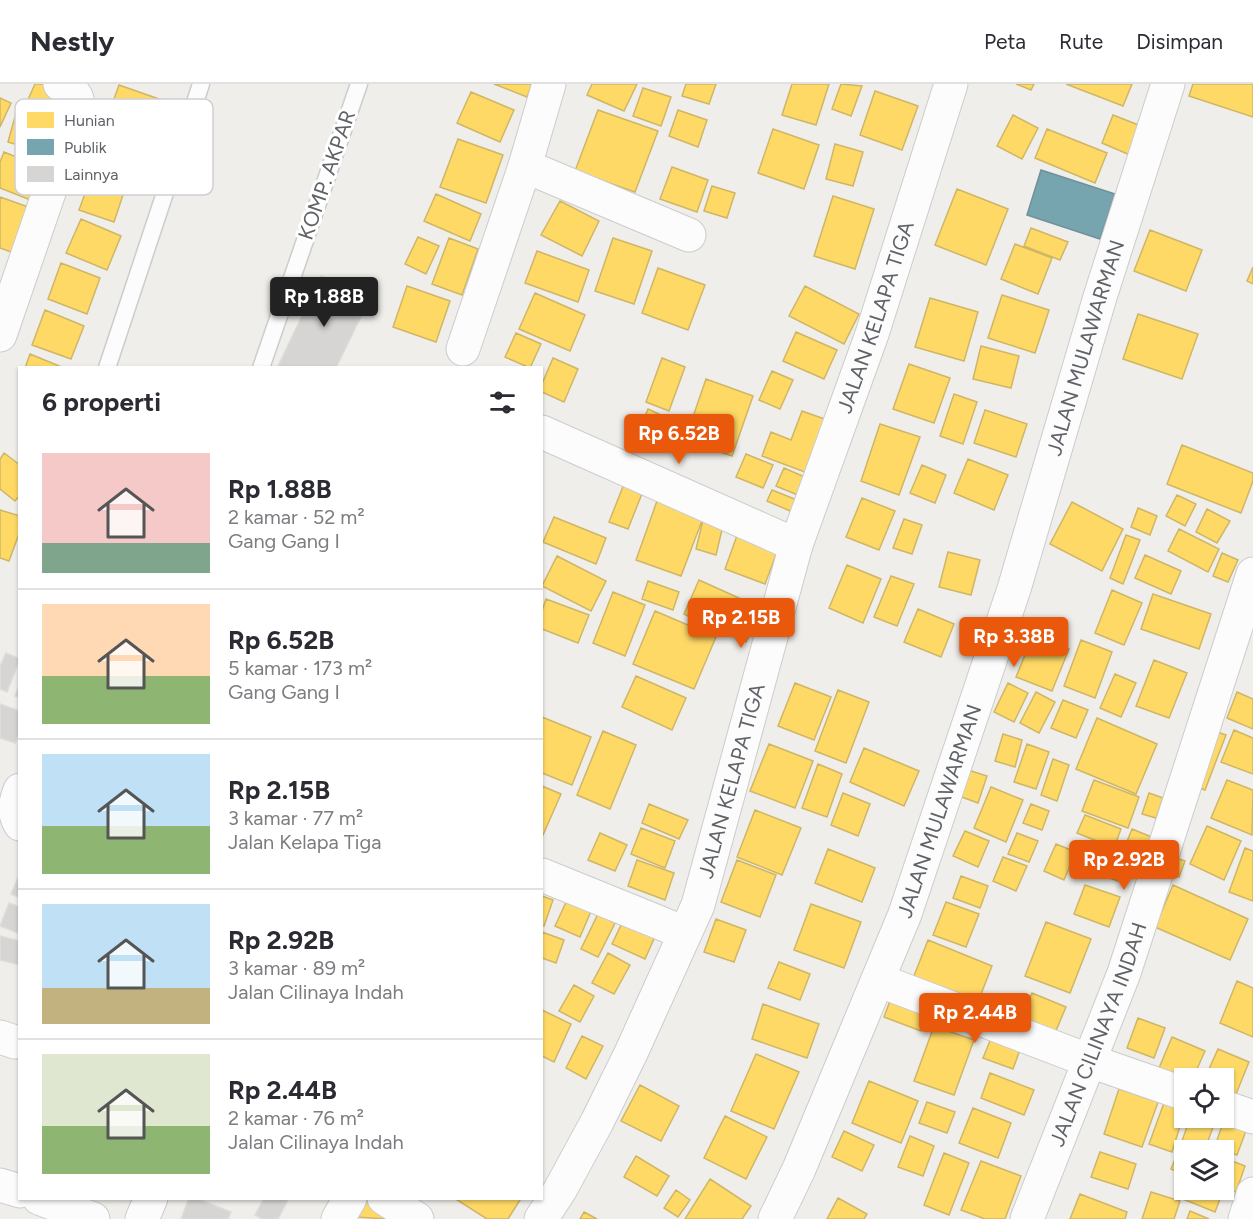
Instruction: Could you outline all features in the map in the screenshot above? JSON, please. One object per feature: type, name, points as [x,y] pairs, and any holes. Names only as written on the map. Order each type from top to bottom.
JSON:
[{"type":"street","points":[[60,84],[74,92],[78,99]]},
{"type":"street","points":[[463,349],[525,166],[549,84]]},
{"type":"street","name":"JALAN KELAPA TIGA","points":[[541,1219],[560,1190],[597,1122],[631,1053],[698,904],[796,545],[873,334],[951,84]]},
{"type":"street","name":"JALAN MULAWARMAN","points":[[775,1219],[799,1170],[905,914],[1014,589],[1100,297],[1168,84]]},
{"type":"street","points":[[525,166],[689,235]]},
{"type":"street","points":[[0,335],[48,195]]},
{"type":"street","points":[[543,432],[796,545]]},
{"type":"street","name":"JALAN CILINAYA INDAH","points":[[1027,1219],[1124,974],[1253,574]]},
{"type":"street","points":[[18,795],[15,812],[18,819]]},
{"type":"street","points":[[543,875],[685,933]]},
{"type":"street","points":[[878,980],[1090,1061],[1174,1090]]},
{"type":"street","points":[[1234,1110],[1253,1117]]},
{"type":"street","points":[[0,1185],[18,1190]]},
{"type":"street","points":[[1245,1219],[1253,1194]]},
{"type":"street","points":[[44,1200],[93,1219]]},
{"type":"street","points":[[142,1219],[150,1200]]},
{"type":"street","points":[[338,1219],[349,1200]]},
{"type":"street","points":[[387,1200],[417,1219]]},
{"type":"lane","points":[[196,99],[201,84]]},
{"type":"lane","name":"KOMP. AKPAR","points":[[262,366],[359,84]]},
{"type":"lane","points":[[108,366],[164,195]]},
{"type":"building: Hunian","points":[[35,84],[46,84],[66,92],[63,99],[28,99]]},
{"type":"building: Hunian","points":[[494,84],[532,84],[527,97]]},
{"type":"building: Hunian","points":[[592,84],[637,84],[624,111],[587,95]]},
{"type":"building: Hunian","points":[[686,84],[716,84],[709,104],[682,96]]},
{"type":"building: Hunian","points":[[792,84],[829,84],[816,125],[782,115]]},
{"type":"building: Hunian","points":[[841,84],[862,86],[851,116],[832,109]]},
{"type":"building: Hunian","points":[[1016,84],[1034,84],[1031,90]]},
{"type":"building: Hunian","points":[[1066,84],[1132,84],[1123,106]]},
{"type":"building: Hunian","points":[[1193,84],[1253,84],[1253,117],[1189,96]]},
{"type":"building: Hunian","points":[[119,85],[159,99],[114,99]]},
{"type":"building: Hunian","points":[[643,88],[671,97],[661,126],[633,116]]},
{"type":"building: Hunian","points":[[875,91],[918,106],[902,150],[860,135]]},
{"type":"building: Hunian","points":[[471,92],[514,110],[500,142],[457,123]]},
{"type":"building: Hunian","points":[[0,98],[11,103],[0,127]]},
{"type":"building: Hunian","points":[[598,110],[658,131],[635,192],[575,171]]},
{"type":"building: Hunian","points":[[678,110],[707,120],[698,147],[669,136]]},
{"type":"building: Hunian","points":[[1013,115],[1038,128],[1022,159],[997,146]]},
{"type":"building: Hunian","points":[[1113,115],[1141,126],[1130,155],[1102,143]]},
{"type":"building: Hunian","points":[[15,117],[15,144],[8,142]]},
{"type":"building: Hunian","points":[[773,129],[819,145],[804,189],[758,173]]},
{"type":"building: Hunian","points":[[1047,129],[1107,153],[1095,183],[1035,158]]},
{"type":"building: Hunian","points":[[458,139],[503,155],[486,203],[440,187]]},
{"type":"building: Hunian","points":[[835,144],[863,152],[853,186],[826,179]]},
{"type":"building: Hunian","points":[[4,152],[15,156],[15,194],[0,188],[0,162]]},
{"type":"building: Hunian","points":[[672,167],[708,180],[697,212],[660,199]]},
{"type":"building: Hunian","points":[[712,186],[735,193],[727,218],[704,211]]},
{"type":"building: Hunian","points":[[957,189],[1008,209],[986,265],[935,245]]},
{"type":"building: Hunian","points":[[436,194],[481,214],[470,241],[424,221]]},
{"type":"building: Hunian","points":[[18,195],[35,195],[33,201]]},
{"type":"building: Hunian","points":[[84,195],[123,195],[114,222],[79,210]]},
{"type":"building: Hunian","points":[[833,196],[874,209],[855,269],[814,256]]},
{"type":"building: Hunian","points":[[0,197],[31,208],[14,253],[0,248]]},
{"type":"building: Hunian","points":[[560,201],[599,221],[582,256],[541,235]]},
{"type":"building: Hunian","points":[[81,219],[121,236],[107,270],[66,253]]},
{"type":"building: Hunian","points":[[1031,228],[1068,242],[1060,260],[1024,246]]},
{"type":"building: Hunian","points":[[1150,230],[1202,250],[1186,291],[1134,271]]},
{"type":"building: Hunian","points":[[418,237],[439,246],[426,274],[405,264]]},
{"type":"building: Hunian","points":[[449,238],[478,249],[462,295],[432,284]]},
{"type":"building: Hunian","points":[[613,238],[652,251],[634,304],[595,291]]},
{"type":"building: Hunian","points":[[1015,244],[1052,258],[1038,294],[1001,279]]},
{"type":"building: Hunian","points":[[537,251],[589,270],[578,302],[525,283]]},
{"type":"building: Hunian","points":[[61,263],[100,278],[87,314],[48,299]]},
{"type":"building: Hunian","points":[[1253,267],[1253,284],[1247,281]]},
{"type":"building: Hunian","points":[[658,268],[705,285],[688,330],[642,313]]},
{"type":"building: Hunian","points":[[407,286],[450,301],[436,342],[393,327]]},
{"type":"building: Hunian","points":[[805,286],[859,314],[844,344],[789,316]]},
{"type":"building: Hunian","points":[[535,293],[585,315],[570,351],[519,329]]},
{"type":"building: Hunian","points":[[1002,295],[1049,310],[1035,353],[988,338]]},
{"type":"building: Hunian","points":[[930,298],[978,312],[964,361],[915,347]]},
{"type":"building: Hunian","points":[[45,310],[84,326],[71,359],[32,345]]},
{"type":"building: Hunian","points":[[1138,314],[1198,334],[1182,379],[1123,359]]},
{"type":"building: Hunian","points":[[796,332],[837,350],[824,379],[783,361]]},
{"type":"building: Hunian","points":[[516,333],[541,344],[531,366],[505,357]]},
{"type":"building: Hunian","points":[[981,346],[1019,356],[1011,388],[973,379]]},
{"type":"building: Hunian","points":[[30,354],[59,366],[26,366]]},
{"type":"building: Hunian","points":[[553,358],[578,369],[564,402],[543,392],[543,382]]},
{"type":"building: Hunian","points":[[662,358],[685,367],[669,411],[646,402]]},
{"type":"building: Hunian","points":[[909,364],[950,378],[934,423],[893,409]]},
{"type":"building: Hunian","points":[[772,371],[793,380],[780,409],[759,400]]},
{"type":"building: Hunian","points":[[706,379],[753,396],[732,456],[685,440]]},
{"type":"building: Hunian","points":[[954,394],[977,402],[963,444],[940,436]]},
{"type":"building: Hunian","points":[[648,409],[672,420],[661,445],[637,434]]},
{"type":"building: Hunian","points":[[985,410],[1027,424],[1016,457],[974,443]]},
{"type":"building: Hunian","points":[[802,411],[833,422],[813,475],[762,456],[771,432],[791,440]]},
{"type":"building: Hunian","points":[[880,424],[920,437],[899,495],[861,481]]},
{"type":"building: Hunian","points":[[1182,445],[1253,473],[1253,481],[1241,513],[1167,484]]},
{"type":"building: Hunian","points":[[4,453],[18,464],[18,497],[15,501],[0,489],[0,459]]},
{"type":"building: Hunian","points":[[746,454],[773,465],[763,488],[736,477]]},
{"type":"building: Hunian","points":[[968,459],[1008,475],[994,510],[954,493]]},
{"type":"building: Hunian","points":[[922,465],[946,475],[935,503],[910,493]]},
{"type":"building: Hunian","points":[[784,468],[807,478],[800,496],[776,486]]},
{"type":"building: Hunian","points":[[626,479],[645,486],[628,529],[609,522]]},
{"type":"building: Hunian","points":[[772,490],[802,502],[797,514],[767,501]]},
{"type":"building: Hunian","points":[[1177,495],[1196,504],[1185,526],[1166,516]]},
{"type":"building: Hunian","points":[[862,498],[895,511],[879,550],[846,537]]},
{"type":"building: Hunian","points":[[657,501],[703,518],[681,576],[636,560]]},
{"type":"building: Hunian","points":[[1072,502],[1123,529],[1102,571],[1050,544]]},
{"type":"building: Hunian","points":[[1138,508],[1157,516],[1150,535],[1131,527]]},
{"type":"building: Hunian","points":[[1207,509],[1230,521],[1217,543],[1196,532]]},
{"type":"building: Hunian","points":[[0,510],[18,515],[18,536],[9,561],[0,558]]},
{"type":"building: Hunian","points":[[705,512],[725,517],[716,555],[696,549]]},
{"type":"building: Hunian","points":[[554,517],[606,538],[596,564],[543,542]]},
{"type":"building: Hunian","points":[[904,519],[922,525],[912,554],[893,548]]},
{"type":"building: Hunian","points":[[1179,529],[1219,549],[1208,572],[1168,551]]},
{"type":"building: Hunian","points":[[739,530],[780,544],[765,584],[725,569]]},
{"type":"building: Hunian","points":[[1126,535],[1140,540],[1123,584],[1110,578]]},
{"type":"building: Hunian","points":[[948,552],[980,560],[971,595],[939,587]]},
{"type":"building: Hunian","points":[[1222,553],[1238,560],[1228,582],[1213,576]]},
{"type":"building: Hunian","points":[[1145,555],[1181,571],[1171,594],[1135,578]]},
{"type":"building: Hunian","points":[[557,556],[606,581],[591,611],[543,587]]},
{"type":"building: Hunian","points":[[847,565],[881,579],[863,623],[829,608]]},
{"type":"building: Hunian","points":[[891,576],[914,584],[897,626],[874,617]]},
{"type":"building: Hunian","points":[[699,580],[761,608],[746,642],[684,614]]},
{"type":"building: Hunian","points":[[648,581],[679,592],[673,610],[642,599]]},
{"type":"building: Hunian","points":[[1112,590],[1142,603],[1124,645],[1095,633]]},
{"type":"building: Hunian","points":[[613,592],[645,605],[625,656],[593,643]]},
{"type":"building: Hunian","points":[[1153,594],[1211,614],[1199,649],[1141,629]]},
{"type":"building: Hunian","points":[[546,599],[589,615],[578,643],[543,629],[543,608]]},
{"type":"building: Hunian","points":[[918,609],[954,624],[941,657],[904,642]]},
{"type":"building: Hunian","points":[[655,611],[716,637],[694,689],[633,664]]},
{"type":"building: Hunian","points":[[1033,635],[1069,649],[1052,691],[1016,677]]},
{"type":"building: Hunian","points":[[1081,640],[1112,652],[1095,698],[1064,686]]},
{"type":"building: Hunian","points":[[1154,660],[1187,673],[1169,718],[1136,706]]},
{"type":"building: Hunian","points":[[1115,674],[1136,683],[1121,717],[1100,708]]},
{"type":"building: Hunian","points":[[636,676],[686,698],[672,730],[622,707]]},
{"type":"building: Hunian","points":[[795,683],[831,697],[814,740],[778,726]]},
{"type":"building: Hunian","points":[[1008,683],[1028,693],[1014,722],[994,712]]},
{"type":"building: Hunian","points":[[838,690],[869,702],[846,763],[815,751]]},
{"type":"building: Hunian","points":[[1036,692],[1055,702],[1039,733],[1020,723]]},
{"type":"building: Hunian","points":[[1237,692],[1253,699],[1253,729],[1227,718]]},
{"type":"building: Hunian","points":[[1063,700],[1088,710],[1076,738],[1051,728]]},
{"type":"building: Hunian","points":[[543,717],[591,737],[572,785],[543,773]]},
{"type":"building: Hunian","points":[[1097,718],[1157,744],[1136,794],[1076,769]]},
{"type":"building: Hunian","points":[[1211,730],[1226,735],[1205,790],[1190,785]]},
{"type":"building: Hunian","points":[[1234,730],[1253,738],[1253,774],[1221,762]]},
{"type":"building: Hunian","points":[[603,731],[636,745],[610,809],[577,795]]},
{"type":"building: Hunian","points":[[1003,734],[1022,740],[1015,767],[995,761]]},
{"type":"building: Hunian","points":[[769,744],[813,761],[795,808],[750,791]]},
{"type":"building: Hunian","points":[[1027,744],[1049,752],[1036,789],[1014,782]]},
{"type":"building: Hunian","points":[[864,748],[919,771],[904,806],[850,782]]},
{"type":"building: Hunian","points":[[1053,759],[1069,765],[1057,801],[1041,795]]},
{"type":"building: Hunian","points":[[818,764],[842,774],[827,817],[802,808]]},
{"type":"building: Hunian","points":[[968,770],[987,776],[978,803],[959,796]]},
{"type":"building: Hunian","points":[[1094,780],[1139,797],[1128,828],[1082,811]]},
{"type":"building: Hunian","points":[[1227,780],[1253,790],[1252,835],[1211,818]]},
{"type":"building: Hunian","points":[[543,786],[561,794],[543,835]]},
{"type":"building: Hunian","points":[[991,787],[1023,800],[1006,842],[974,828]]},
{"type":"building: Hunian","points":[[843,793],[870,804],[858,836],[831,825]]},
{"type":"building: Hunian","points":[[1149,793],[1163,798],[1156,818],[1142,814]]},
{"type":"building: Hunian","points":[[649,804],[688,820],[679,839],[642,823]]},
{"type":"building: Hunian","points":[[1031,804],[1049,811],[1042,830],[1023,823]]},
{"type":"building: Hunian","points":[[755,810],[801,828],[782,875],[737,857]]},
{"type":"building: Hunian","points":[[1085,815],[1121,829],[1114,848],[1077,833]]},
{"type":"building: Hunian","points":[[1207,826],[1241,841],[1224,880],[1190,864]]},
{"type":"building: Hunian","points":[[641,828],[675,841],[665,868],[631,854]]},
{"type":"building: Hunian","points":[[1132,829],[1154,838],[1144,863],[1122,854]]},
{"type":"building: Hunian","points":[[965,831],[989,841],[978,867],[953,856]]},
{"type":"building: Hunian","points":[[600,833],[627,845],[615,871],[588,860]]},
{"type":"building: Hunian","points":[[1017,833],[1038,841],[1029,862],[1008,854]]},
{"type":"building: Hunian","points":[[1056,844],[1076,852],[1064,880],[1044,871]]},
{"type":"building: Hunian","points":[[1085,847],[1125,861],[1118,881],[1078,867]]},
{"type":"building: Hunian","points":[[1245,848],[1253,851],[1253,901],[1229,892]]},
{"type":"building: Hunian","points":[[828,849],[875,868],[862,902],[815,883]]},
{"type":"building: Hunian","points":[[1170,856],[1185,861],[1179,877],[1164,871]]},
{"type":"building: Hunian","points":[[1003,857],[1027,866],[1016,891],[993,881]]},
{"type":"building: Hunian","points":[[637,860],[674,873],[665,900],[628,886]]},
{"type":"building: Hunian","points":[[737,860],[776,875],[760,917],[721,902]]},
{"type":"building: Hunian","points":[[961,876],[988,886],[980,908],[953,898]]},
{"type":"building: Hunian","points":[[1085,885],[1120,897],[1109,927],[1074,914]]},
{"type":"building: Hunian","points":[[1173,885],[1248,919],[1230,960],[1155,927]]},
{"type":"building: Hunian","points":[[543,896],[553,900],[543,926]]},
{"type":"building: Hunian","points":[[568,898],[592,909],[580,937],[555,926]]},
{"type":"building: Hunian","points":[[946,902],[979,914],[966,947],[933,935]]},
{"type":"building: Hunian","points":[[811,904],[861,922],[844,968],[794,950]]},
{"type":"building: Hunian","points":[[598,914],[615,923],[598,957],[581,949]]},
{"type":"building: Hunian","points":[[625,917],[657,932],[645,959],[612,944]]},
{"type":"building: Hunian","points":[[716,919],[746,930],[734,962],[704,952]]},
{"type":"building: Hunian","points":[[1046,922],[1091,939],[1070,993],[1025,976]]},
{"type":"building: Hunian","points":[[543,932],[564,940],[556,963],[543,958]]},
{"type":"building: Hunian","points":[[928,940],[992,966],[976,1007],[912,981]]},
{"type":"building: Hunian","points":[[608,953],[630,965],[614,994],[592,983]]},
{"type":"building: Hunian","points":[[779,962],[810,974],[800,1000],[768,988]]},
{"type":"building: Hunian","points":[[1237,981],[1253,988],[1253,1037],[1220,1023]]},
{"type":"building: Hunian","points":[[574,985],[594,996],[580,1022],[559,1011]]},
{"type":"building: Hunian","points":[[1032,993],[1066,1007],[1055,1033],[1021,1018]]},
{"type":"building: Hunian","points":[[891,998],[928,1012],[921,1031],[884,1017]]},
{"type":"building: Hunian","points":[[763,1004],[819,1024],[807,1058],[752,1039]]},
{"type":"building: Hunian","points":[[543,1010],[571,1024],[554,1062],[543,1056]]},
{"type":"building: Hunian","points":[[1138,1018],[1165,1028],[1154,1058],[1127,1048]]},
{"type":"building: Hunian","points":[[934,1026],[974,1040],[954,1095],[914,1081]]},
{"type":"building: Hunian","points":[[582,1036],[603,1046],[586,1079],[566,1068]]},
{"type":"building: Hunian","points":[[992,1036],[1021,1047],[1013,1069],[983,1058]]},
{"type":"building: Hunian","points":[[1172,1037],[1205,1051],[1197,1068],[1174,1068],[1174,1075],[1157,1073]]},
{"type":"building: Hunian","points":[[1218,1049],[1249,1062],[1234,1099],[1234,1068],[1209,1068]]},
{"type":"building: Hunian","points":[[756,1054],[799,1072],[774,1129],[731,1111]]},
{"type":"building: Hunian","points":[[990,1073],[1034,1090],[1024,1115],[981,1098]]},
{"type":"building: Hunian","points":[[869,1081],[918,1101],[901,1143],[852,1123]]},
{"type":"building: Hunian","points":[[640,1085],[679,1106],[661,1141],[621,1121]]},
{"type":"building: Hunian","points":[[1119,1089],[1158,1102],[1142,1147],[1104,1134]]},
{"type":"building: Hunian","points":[[927,1102],[955,1112],[947,1133],[919,1123]]},
{"type":"building: Hunian","points":[[1164,1103],[1174,1106],[1174,1128],[1179,1128],[1172,1152],[1149,1144]]},
{"type":"building: Hunian","points":[[973,1108],[1011,1123],[998,1158],[959,1143]]},
{"type":"building: Hunian","points":[[725,1116],[767,1137],[746,1179],[704,1158]]},
{"type":"building: Hunian","points":[[1234,1123],[1247,1128],[1237,1155],[1234,1154],[1234,1140],[1217,1140],[1221,1128],[1234,1128]]},
{"type":"building: Hunian","points":[[1187,1128],[1213,1128],[1208,1140],[1182,1140]]},
{"type":"building: Hunian","points":[[844,1131],[874,1145],[862,1171],[832,1157]]},
{"type":"building: Hunian","points":[[910,1136],[934,1146],[923,1176],[898,1167]]},
{"type":"building: Hunian","points":[[1100,1152],[1136,1164],[1128,1189],[1091,1177]]},
{"type":"building: Hunian","points":[[944,1153],[969,1163],[949,1215],[924,1205]]},
{"type":"building: Hunian","points":[[636,1156],[669,1176],[657,1196],[624,1177]]},
{"type":"building: Hunian","points":[[981,1161],[1021,1176],[1005,1219],[985,1219],[961,1210]]},
{"type":"building: Hunian","points":[[1234,1162],[1245,1166],[1236,1192],[1234,1191]]},
{"type":"building: Hunian","points":[[710,1179],[751,1206],[742,1219],[685,1219]]},
{"type":"building: Hunian","points":[[676,1190],[690,1200],[678,1217],[664,1208]]},
{"type":"building: Hunian","points":[[1151,1192],[1180,1201],[1174,1219],[1142,1219]]},
{"type":"building: Hunian","points":[[1080,1194],[1127,1212],[1125,1219],[1070,1219]]},
{"type":"building: Hunian","points":[[838,1198],[867,1214],[864,1219],[827,1219]]},
{"type":"building: Hunian","points":[[364,1200],[378,1200],[387,1219],[356,1217]]},
{"type":"building: Hunian","points":[[457,1200],[520,1200],[508,1219],[487,1219]]},
{"type":"building: Hunian","points":[[1185,1200],[1220,1200],[1215,1212]]},
{"type":"building: Hunian","points":[[1190,1211],[1209,1219],[1187,1219]]},
{"type":"building: Hunian","points":[[584,1212],[597,1219],[580,1219]]},
{"type":"building: Publik","points":[[1041,170],[1115,194],[1100,239],[1027,215]]},
{"type":"building: Lainnya","points":[[321,276],[369,300],[337,366],[278,366]]},
{"type":"building: Lainnya","points":[[6,653],[18,658],[18,664],[7,692],[0,689],[0,666]]},
{"type":"building: Lainnya","points":[[0,704],[18,710],[18,736],[15,743],[0,738]]},
{"type":"building: Lainnya","points":[[18,878],[18,897],[11,894]]},
{"type":"building: Lainnya","points":[[9,903],[18,906],[18,933],[0,926]]},
{"type":"building: Lainnya","points":[[0,936],[18,940],[18,964],[0,960]]},
{"type":"building: Lainnya","points":[[188,1200],[201,1200],[231,1212],[228,1219],[181,1219]]},
{"type":"building: Lainnya","points":[[263,1200],[288,1200],[278,1219],[262,1219],[255,1215]]}]
